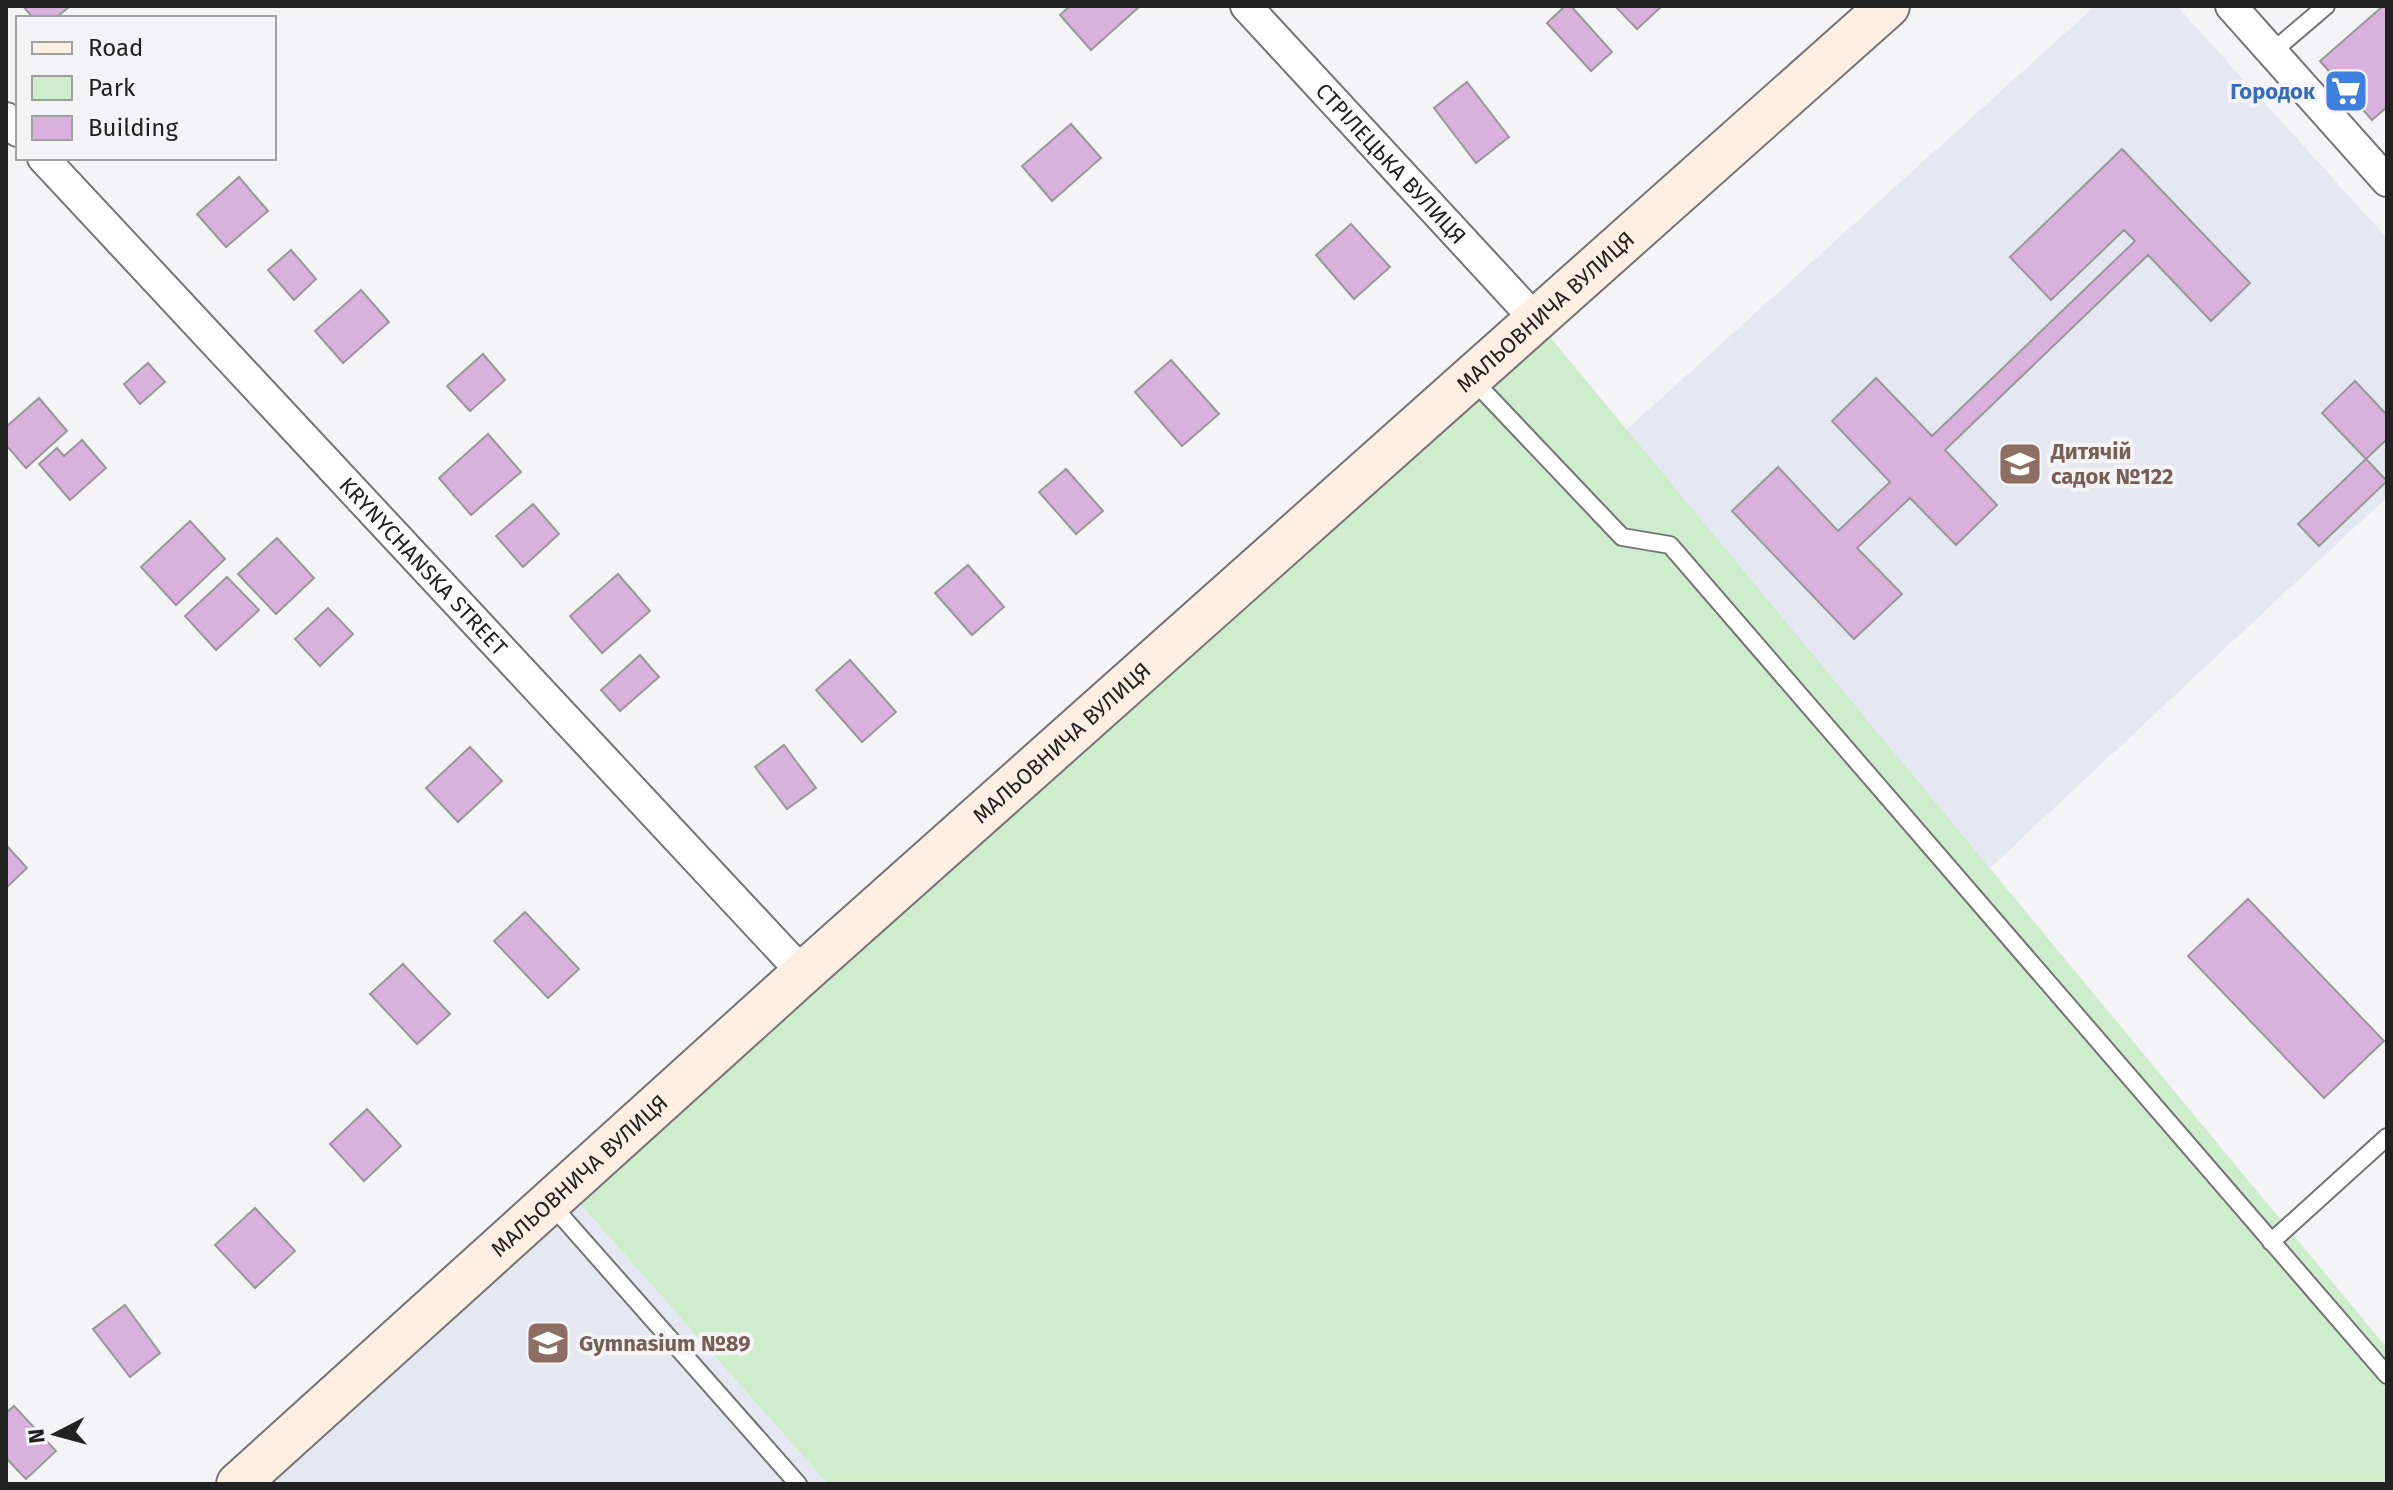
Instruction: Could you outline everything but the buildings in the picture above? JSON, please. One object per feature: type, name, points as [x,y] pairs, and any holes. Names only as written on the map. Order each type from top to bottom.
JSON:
[{"type":"street","name":"СТРІЛЕЦЬКА ВУЛИЦЯ","points":[[1246,6],[1536,320]]},
{"type":"street","name":"МАЛЬОВНИЧА ВУЛИЦЯ","points":[[238,1484],[803,973],[1888,6]]},
{"type":"street","points":[[2231,6],[2387,181]]},
{"type":"street","name":"KRYNYCHANSKA STREET","points":[[45,160],[803,973]]},
{"type":"lane","points":[[2272,52],[2326,6]]},
{"type":"lane","points":[[1472,379],[1622,537],[1670,545],[2387,1375]]},
{"type":"lane","points":[[2271,1242],[2387,1137]]},
{"type":"lane","points":[[548,1202],[798,1484]]},
{"type":"shaded area","name":"Дитячій садок №122","points":[[2095,6],[2177,6],[2387,238],[2387,497],[1989,869],[1625,431]]},
{"type":"shaded area","name":"Gymnasium №89","points":[[566,1188],[828,1484],[237,1484]]},
{"type":"green space","points":[[1536,320],[2387,1348],[2387,1484],[828,1484],[566,1188]]},
{"type":"place","name":"Городок","points":[[2346,91]]},
{"type":"place","name":"Дитячій садок №122","points":[[2020,464]]},
{"type":"place","name":"Gymnasium №89","points":[[548,1343]]}]
